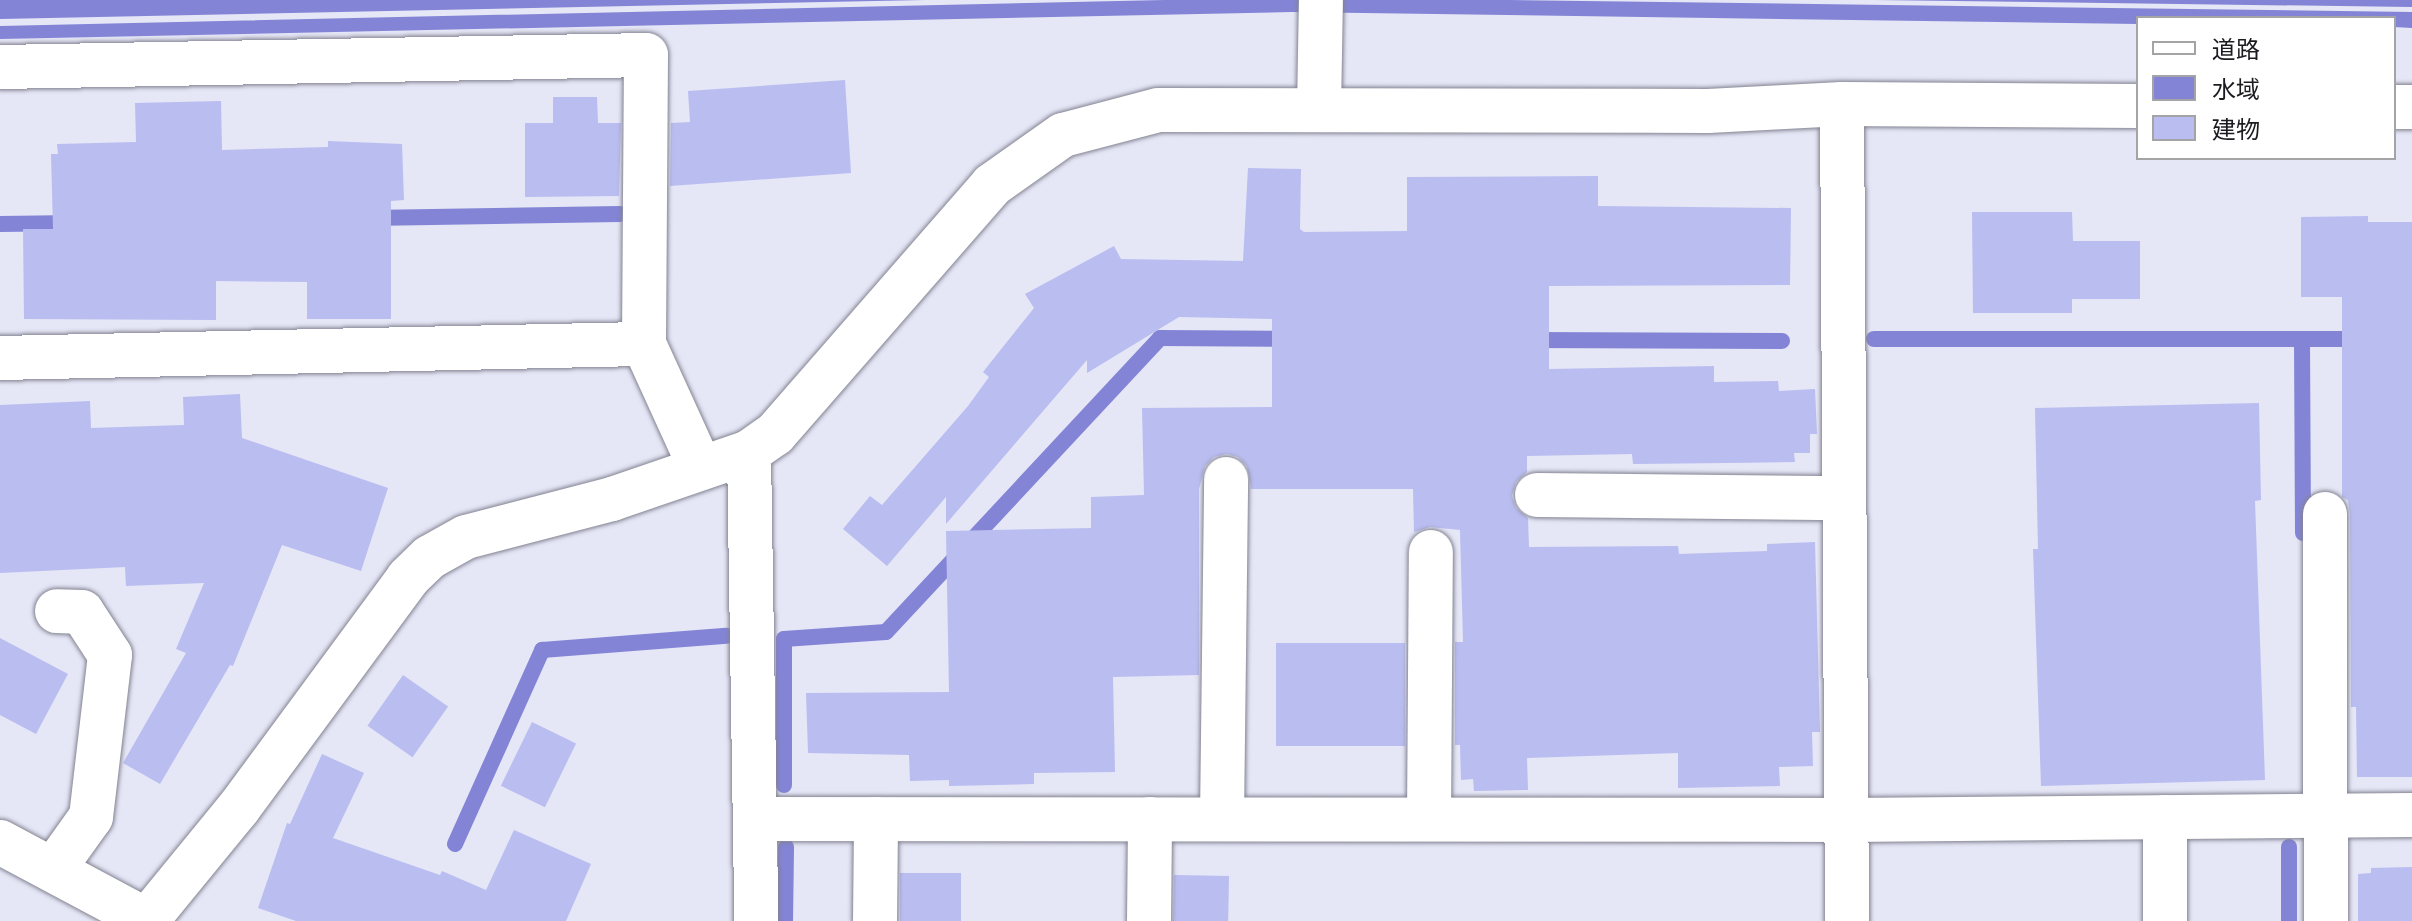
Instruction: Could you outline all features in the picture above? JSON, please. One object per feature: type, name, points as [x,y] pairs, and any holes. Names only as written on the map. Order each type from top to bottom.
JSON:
[{"type":"street","points":[[1319,110],[1321,11]]},
{"type":"street","points":[[0,67],[646,55],[644,344],[700,467]]},
{"type":"street","points":[[1842,104],[1847,921]]},
{"type":"street","points":[[0,842],[131,917],[238,809],[408,578],[430,557],[466,537],[612,499],[749,452],[775,434],[992,185],[1063,135],[1158,110],[1708,111],[1842,104],[2136,106]]},
{"type":"street","points":[[0,358],[644,344]]},
{"type":"street","points":[[749,452],[756,921]]},
{"type":"street","points":[[1222,819],[1226,479]]},
{"type":"street","points":[[1537,495],[1844,498]]},
{"type":"street","points":[[2325,514],[2326,921]]},
{"type":"street","points":[[1429,819],[1431,552]]},
{"type":"street","points":[[53,870],[91,817],[110,655],[82,612],[57,611]]},
{"type":"street","points":[[755,819],[1847,820],[2412,815]]},
{"type":"street","points":[[2165,817],[2165,921]]},
{"type":"street","points":[[875,921],[876,819]]},
{"type":"street","points":[[1149,921],[1150,819]]},
{"type":"water","points":[[0,0],[925,0],[0,19]]},
{"type":"water","points":[[1164,0],[1510,0],[2412,12],[2412,28],[2396,27],[2396,16],[2136,16],[2136,24],[1291,12],[0,39],[0,26]]},
{"type":"water","points":[[1875,0],[2412,0],[2412,7]]},
{"type":"building","points":[[845,80],[851,173],[670,186],[671,123],[690,122],[688,91]]},
{"type":"building","points":[[553,97],[597,97],[598,123],[621,123],[619,196],[525,197],[525,123],[553,123]]},
{"type":"building","points":[[221,101],[222,150],[328,147],[328,141],[402,144],[404,200],[391,201],[391,319],[307,319],[307,282],[216,281],[216,320],[24,319],[23,229],[53,229],[51,154],[58,154],[57,144],[136,142],[135,103]]},
{"type":"building","points":[[1248,168],[1301,169],[1300,229],[1304,232],[1407,231],[1407,177],[1598,176],[1598,206],[1791,208],[1790,285],[1549,286],[1549,369],[1714,366],[1714,382],[1778,381],[1779,391],[1815,389],[1817,434],[1810,434],[1810,453],[1794,453],[1795,462],[1728,463],[1633,464],[1632,454],[1527,456],[1527,472],[1516,482],[1512,496],[1516,508],[1528,518],[1529,547],[1678,546],[1679,554],[1767,551],[1767,544],[1815,542],[1820,732],[1812,732],[1813,766],[1779,767],[1780,786],[1678,788],[1678,753],[1527,758],[1528,790],[1474,791],[1473,779],[1461,780],[1460,745],[1455,745],[1455,642],[1463,642],[1460,530],[1430,527],[1414,532],[1413,489],[1251,489],[1247,466],[1238,457],[1227,454],[1214,457],[1205,466],[1199,489],[1199,675],[1113,677],[1115,772],[1034,773],[1034,784],[949,786],[949,780],[910,781],[909,755],[808,753],[806,693],[949,692],[946,531],[1091,528],[1091,497],[1144,495],[1142,408],[1272,407],[1272,319],[1179,317],[1087,373],[1087,360],[946,524],[946,497],[887,566],[843,529],[870,496],[882,505],[968,406],[989,377],[983,372],[1034,308],[1025,294],[1114,246],[1121,259],[1243,261]]},
{"type":"building","points":[[1972,212],[2072,212],[2073,241],[2140,241],[2140,299],[2072,299],[2072,313],[1973,313]]},
{"type":"building","points":[[2368,216],[2368,222],[2412,222],[2412,777],[2357,777],[2356,707],[2351,707],[2350,514],[2348,500],[2342,497],[2342,297],[2301,297],[2301,217]]},
{"type":"building","points":[[240,394],[242,438],[388,488],[361,571],[282,545],[233,666],[230,665],[160,784],[123,763],[186,653],[176,649],[204,583],[126,586],[125,567],[0,573],[0,405],[90,401],[91,428],[184,425],[183,397]]},
{"type":"building","points":[[2259,403],[2261,500],[2255,501],[2265,780],[2041,786],[2033,549],[2038,549],[2035,408]]},
{"type":"building","points":[[0,638],[68,674],[36,734],[0,715]]},
{"type":"building","points":[[1276,643],[1405,643],[1405,746],[1276,746]]},
{"type":"building","points":[[403,675],[448,707],[412,757],[367,726]]},
{"type":"building","points":[[532,722],[576,743],[545,807],[501,786]]},
{"type":"building","points":[[322,754],[364,773],[333,838],[440,875],[442,871],[486,890],[514,830],[591,864],[566,921],[296,921],[258,908],[287,823],[290,824]]},
{"type":"building","points":[[2412,867],[2412,921],[2358,921],[2358,874],[2371,873],[2371,868]]},
{"type":"building","points":[[900,873],[961,873],[961,921],[900,921]]},
{"type":"building","points":[[1174,875],[1229,876],[1228,921],[1173,921]]},
{"type":"waterway","points":[[370,218],[620,214]]},
{"type":"waterway","points":[[0,224],[75,223]]},
{"type":"waterway","points":[[784,785],[784,639],[886,632],[1160,338],[1292,339]]},
{"type":"waterway","points":[[1874,339],[2362,339]]},
{"type":"waterway","points":[[1527,340],[1782,341]]},
{"type":"waterway","points":[[2302,340],[2303,533]]},
{"type":"waterway","points":[[455,844],[542,650],[726,636]]},
{"type":"waterway","points":[[785,921],[786,847]]},
{"type":"waterway","points":[[2289,847],[2289,921]]}]
